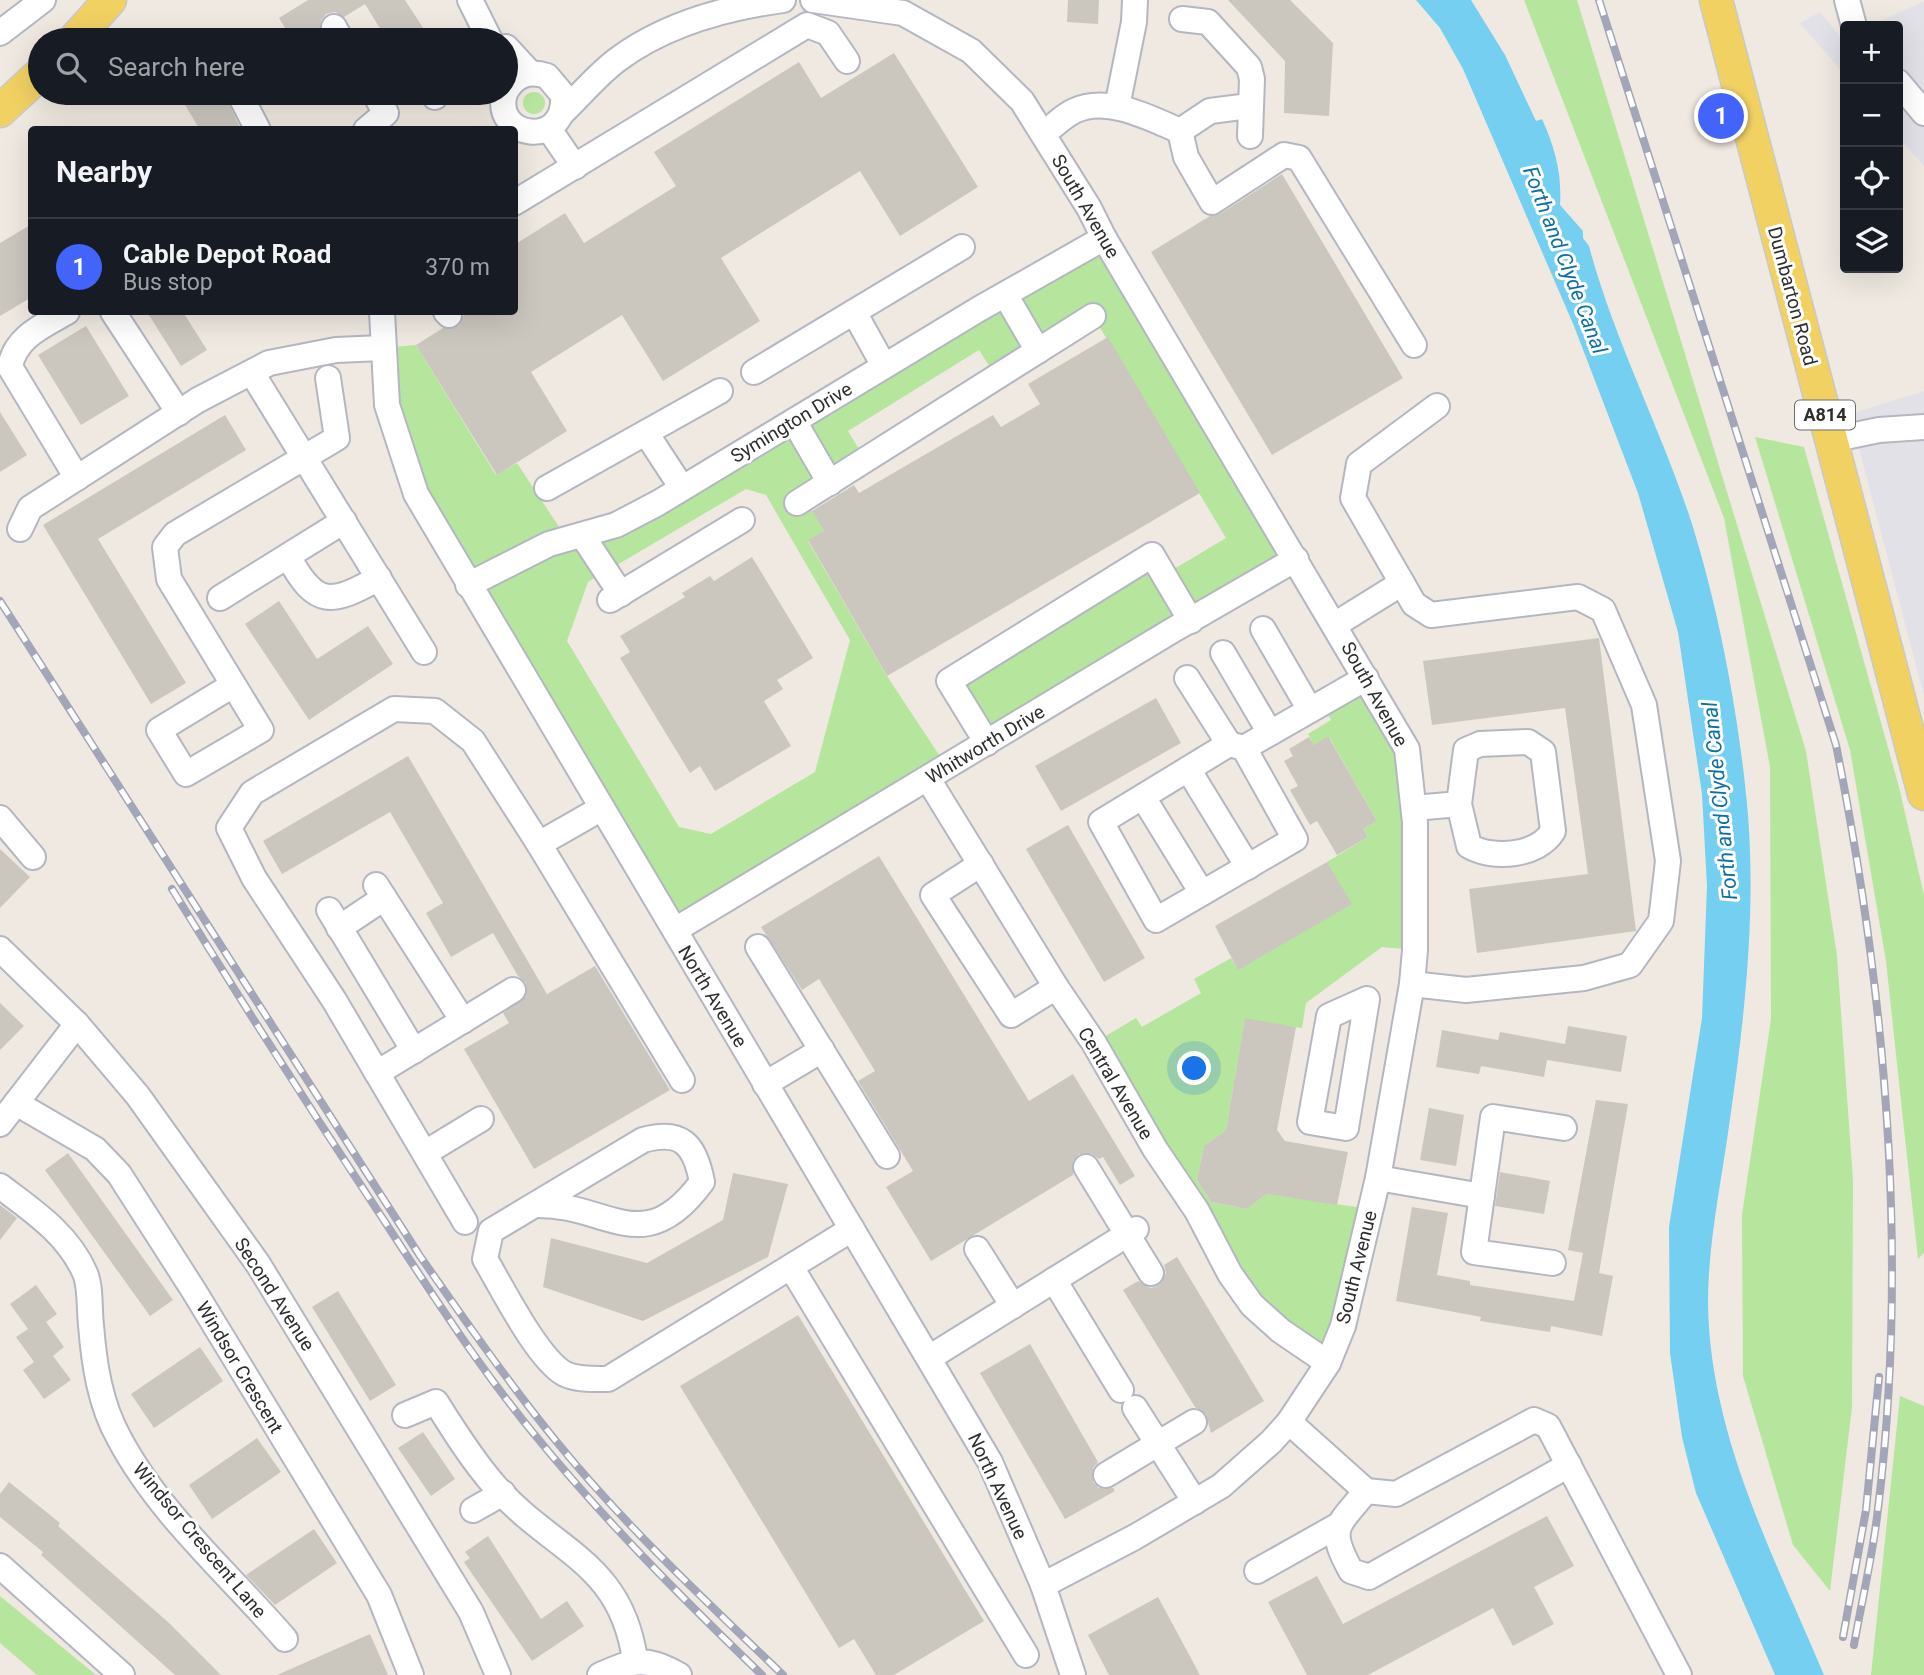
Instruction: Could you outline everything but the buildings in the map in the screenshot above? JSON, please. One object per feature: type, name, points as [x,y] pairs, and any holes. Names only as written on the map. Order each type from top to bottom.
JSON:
[{"type":"main road","points":[[85,28],[110,0]]},
{"type":"main road","name":"Dumbarton Road","points":[[1716,0],[1924,794]]},
{"type":"street","points":[[0,33],[44,0]]},
{"type":"street","points":[[470,0],[487,28]]},
{"type":"street","points":[[538,128],[616,61],[660,33],[732,7],[783,0]]},
{"type":"street","name":"South Avenue","points":[[813,0],[903,12],[971,51],[1022,101],[1089,208],[1104,238],[1408,749],[1414,808],[1415,950],[1412,984],[1378,1178],[1343,1326],[1328,1363],[1289,1422],[1271,1442],[1221,1486],[1042,1585]]},
{"type":"street","points":[[1117,107],[1134,22],[1135,0]]},
{"type":"street","points":[[1847,0],[1853,21]]},
{"type":"street","points":[[1182,19],[1208,22],[1249,67],[1252,79],[1250,136]]},
{"type":"street","points":[[518,201],[807,25],[828,33],[847,61]]},
{"type":"street","points":[[518,60],[530,73]]},
{"type":"street","points":[[554,80],[616,61]]},
{"type":"street","points":[[518,78],[530,73],[547,76],[554,80],[563,95],[538,128]]},
{"type":"street","points":[[1900,84],[1924,113]]},
{"type":"street","points":[[245,105],[256,126]]},
{"type":"street","points":[[371,126],[386,113],[381,105]]},
{"type":"street","points":[[490,126],[500,105]]},
{"type":"street","points":[[508,105],[513,124],[538,128],[575,167]]},
{"type":"street","points":[[1180,131],[1210,111],[1249,106]]},
{"type":"street","points":[[1043,134],[1075,110],[1117,107],[1180,131]]},
{"type":"street","points":[[1180,131],[1186,157],[1212,202],[1284,155],[1300,158],[1414,345]]},
{"type":"street","name":"Symington Drive","points":[[468,584],[550,544],[615,526],[979,309],[1104,238]]},
{"type":"street","points":[[754,372],[962,247]]},
{"type":"street","points":[[1006,296],[1038,351]]},
{"type":"street","points":[[854,312],[884,366]]},
{"type":"street","points":[[62,315],[20,343],[12,355],[10,367],[77,478]]},
{"type":"street","points":[[115,315],[179,413]]},
{"type":"street","name":"North Avenue","points":[[382,315],[387,405],[416,494],[990,1462],[1042,1585],[1070,1674]]},
{"type":"street","points":[[797,503],[1093,316]]},
{"type":"street","points":[[20,529],[30,508],[179,413],[269,363],[336,350],[382,348]]},
{"type":"street","points":[[251,373],[424,652]]},
{"type":"street","points":[[233,685],[169,579],[165,547],[175,534],[337,438],[328,378]]},
{"type":"street","points":[[547,488],[720,391]]},
{"type":"street","points":[[1412,984],[1466,990],[1584,978],[1630,965],[1661,921],[1668,860],[1644,705],[1603,610],[1578,597],[1431,615],[1414,604],[1353,498],[1359,464],[1437,407]]},
{"type":"street","points":[[794,421],[830,482]]},
{"type":"street","points":[[1831,440],[1879,430],[1924,427]]},
{"type":"street","points":[[646,433],[682,488]]},
{"type":"street","points":[[582,535],[616,597],[742,520]]},
{"type":"street","points":[[220,598],[344,521]]},
{"type":"street","points":[[987,743],[949,681],[1152,555],[1191,621]]},
{"type":"street","points":[[288,556],[303,582],[328,597],[340,599],[379,578]]},
{"type":"street","name":"Whitworth Drive","points":[[674,930],[1296,559]]},
{"type":"street","points":[[1336,624],[1402,583]]},
{"type":"street","points":[[1263,629],[1310,710]]},
{"type":"street","points":[[1223,653],[1270,733]]},
{"type":"street","points":[[1187,677],[1236,746],[1295,839],[1156,920],[1101,822],[1188,769],[1236,746],[1270,733],[1366,678]]},
{"type":"street","points":[[465,1222],[377,1073],[254,878],[229,828],[252,793],[394,709],[435,711],[473,741],[539,844],[682,1080]]},
{"type":"street","points":[[1528,742],[1543,752],[1553,831],[1547,842],[1532,850],[1482,853],[1469,846],[1459,804],[1466,750],[1480,744],[1528,742]]},
{"type":"street","points":[[1188,769],[1248,867]]},
{"type":"street","name":"Central Avenue","points":[[928,779],[1056,987],[1094,1043],[1155,1149],[1197,1210],[1230,1274],[1252,1305],[1281,1331],[1328,1363]]},
{"type":"street","points":[[1143,797],[1202,893]]},
{"type":"street","points":[[1414,808],[1459,804]]},
{"type":"street","points":[[539,844],[601,808]]},
{"type":"street","points":[[0,818],[33,857]]},
{"type":"street","points":[[981,864],[933,895],[1011,1015],[1056,987]]},
{"type":"street","points":[[414,1051],[334,919],[380,891],[463,1021]]},
{"type":"street","points":[[758,947],[887,1156]]},
{"type":"street","name":"Second Avenue","points":[[0,949],[77,1024],[138,1096],[258,1265],[471,1612],[498,1675]]},
{"type":"street","points":[[377,1073],[513,990]]},
{"type":"street","points":[[1367,999],[1355,1073],[1346,1128],[1310,1122],[1329,1016],[1367,999]]},
{"type":"street","points":[[0,1124],[77,1024]]},
{"type":"street","points":[[765,1084],[822,1050]]},
{"type":"street","points":[[1355,1073],[1395,1078]]},
{"type":"street","name":"Windsor Crescent","points":[[16,1103],[94,1149],[119,1174],[194,1291],[379,1595],[411,1675]]},
{"type":"street","points":[[1553,1263],[1474,1252],[1493,1117],[1564,1128]]},
{"type":"street","points":[[425,1153],[481,1119]]},
{"type":"street","points":[[535,1205],[558,1204],[632,1226],[652,1223],[687,1202],[702,1182],[697,1156],[681,1139],[663,1134],[643,1140],[491,1231],[485,1259],[548,1360],[565,1374],[608,1379],[852,1229]]},
{"type":"street","points":[[1086,1167],[1131,1232],[1152,1273]]},
{"type":"street","points":[[1378,1178],[1482,1196]]},
{"type":"street","name":"Windsor Crescent Lane","points":[[0,1186],[43,1219],[67,1242],[86,1275],[93,1351],[101,1394],[117,1436],[136,1467],[179,1521],[285,1639]]},
{"type":"street","points":[[929,1357],[1131,1232]]},
{"type":"street","points":[[977,1249],[1013,1306]]},
{"type":"street","points":[[791,1267],[1026,1656]]},
{"type":"street","points":[[1054,1280],[1195,1502]]},
{"type":"street","points":[[405,1415],[436,1402],[503,1493],[609,1586],[631,1629],[635,1660]]},
{"type":"street","points":[[1289,1422],[1366,1490],[1396,1494],[1534,1420],[1548,1426],[1679,1675]]},
{"type":"street","points":[[1106,1475],[1194,1422]]},
{"type":"street","points":[[1337,1526],[1336,1544],[1352,1571],[1369,1577],[1569,1465]]},
{"type":"street","points":[[1257,1571],[1337,1526],[1366,1490]]},
{"type":"street","points":[[474,1510],[503,1493]]},
{"type":"street","points":[[0,1566],[121,1675]]},
{"type":"street","points":[[600,1675],[635,1660],[664,1667],[680,1675]]},
{"type":"shaded area","points":[[1924,1],[1924,166],[1903,142],[1903,21],[1881,21]]},
{"type":"shaded area","points":[[1820,12],[1840,37],[1840,69],[1800,23]]},
{"type":"shaded area","points":[[1924,391],[1924,696],[1850,414]]},
{"type":"green space","points":[[1524,0],[1577,0],[1806,751],[1837,956],[1853,1181],[1852,1407],[1830,1591],[1793,1545],[1743,1376],[1742,1215],[1771,1019],[1770,767],[1724,518]]},
{"type":"green space","points":[[534,92],[542,95],[545,103],[542,111],[534,114],[526,111],[523,103],[526,95]]},
{"type":"green space","points":[[1104,238],[1296,559],[987,743],[949,681],[1152,555],[1164,575],[1226,538],[1093,316],[997,378],[979,350],[848,431],[865,459],[805,498],[824,531],[808,541],[885,673],[947,767],[675,930],[416,494],[382,348],[416,345],[496,475],[517,463],[567,539],[616,525]],"holes":[[[746,489],[766,495],[850,640],[815,772],[711,834],[679,827],[567,641],[588,582]]]},
{"type":"green space","points":[[1755,437],[1804,447],[1899,787],[1924,895],[1924,1253],[1918,1259],[1886,961],[1850,750]]},
{"type":"green space","points":[[1366,678],[1407,749],[1415,950],[1382,947],[1306,1003],[1302,1028],[1245,1019],[1226,1130],[1204,1146],[1197,1180],[1211,1202],[1247,1209],[1267,1194],[1370,1209],[1328,1363],[1281,1331],[1094,1043],[1136,1018],[1142,1027],[1201,993],[1194,979],[1231,958],[1238,969],[1351,904],[1327,862],[1368,837],[1363,829],[1377,821],[1329,737],[1314,745],[1308,734],[1331,720],[1321,703]]},
{"type":"green space","points":[[1900,1396],[1924,1406],[1924,1675],[1871,1675]]},
{"type":"green space","points":[[0,1596],[96,1675],[37,1675],[0,1643]]},
{"type":"water","name":"Forth and Clyde Canal","points":[[1416,0],[1471,0],[1505,55],[1536,121],[1542,119],[1557,161],[1560,205],[1583,231],[1583,238],[1589,246],[1611,316],[1680,489],[1711,594],[1728,668],[1740,743],[1748,815],[1751,893],[1744,1010],[1710,1258],[1708,1302],[1711,1351],[1732,1447],[1748,1493],[1824,1675],[1775,1675],[1696,1493],[1682,1437],[1670,1353],[1669,1227],[1702,1018],[1707,886],[1702,794],[1678,632],[1638,493],[1574,326],[1463,69],[1440,28]]},
{"type":"railway","points":[[1599,0],[1836,745],[1868,934],[1887,1126],[1892,1222],[1892,1318],[1887,1414],[1876,1526],[1854,1645]]},
{"type":"railway","points":[[0,601],[420,1256],[486,1350],[556,1441],[609,1502],[783,1675]]},
{"type":"railway","points":[[172,889],[250,1015],[438,1303],[494,1383],[534,1434],[616,1528],[762,1675]]},
{"type":"railway","points":[[1843,1637],[1866,1510],[1879,1377]]},
{"type":"place","name":"Cable Depot Road","points":[[1721,116]]}]
